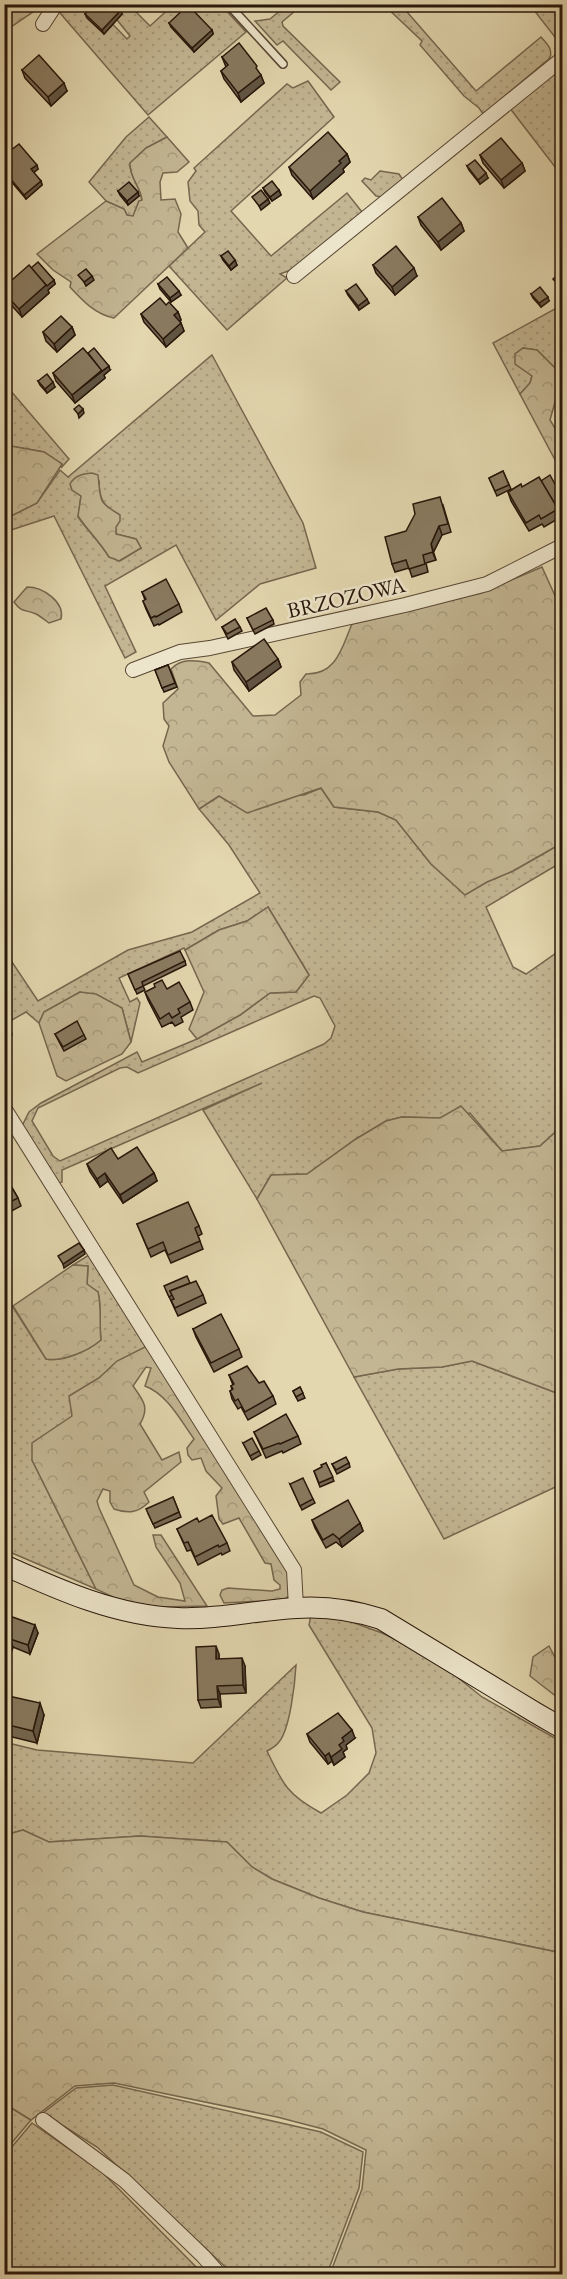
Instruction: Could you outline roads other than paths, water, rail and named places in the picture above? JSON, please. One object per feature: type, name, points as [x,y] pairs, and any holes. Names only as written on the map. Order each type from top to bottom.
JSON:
[{"type":"street","points":[[43,24],[56,4]]},
{"type":"street","points":[[294,276],[562,59]]},
{"type":"street","name":"BRZOZOWA","points":[[133,670],[180,652],[210,648],[405,605],[487,584],[562,546]]},
{"type":"street","points":[[4,1108],[294,1570],[296,1608]]},
{"type":"street","points":[[4,1565],[90,1601],[138,1613],[178,1618],[296,1608],[333,1608],[357,1611],[381,1619],[562,1728]]},
{"type":"street","points":[[43,2120],[124,2180],[219,2274]]},
{"type":"lane","points":[[228,4],[283,64]]}]
